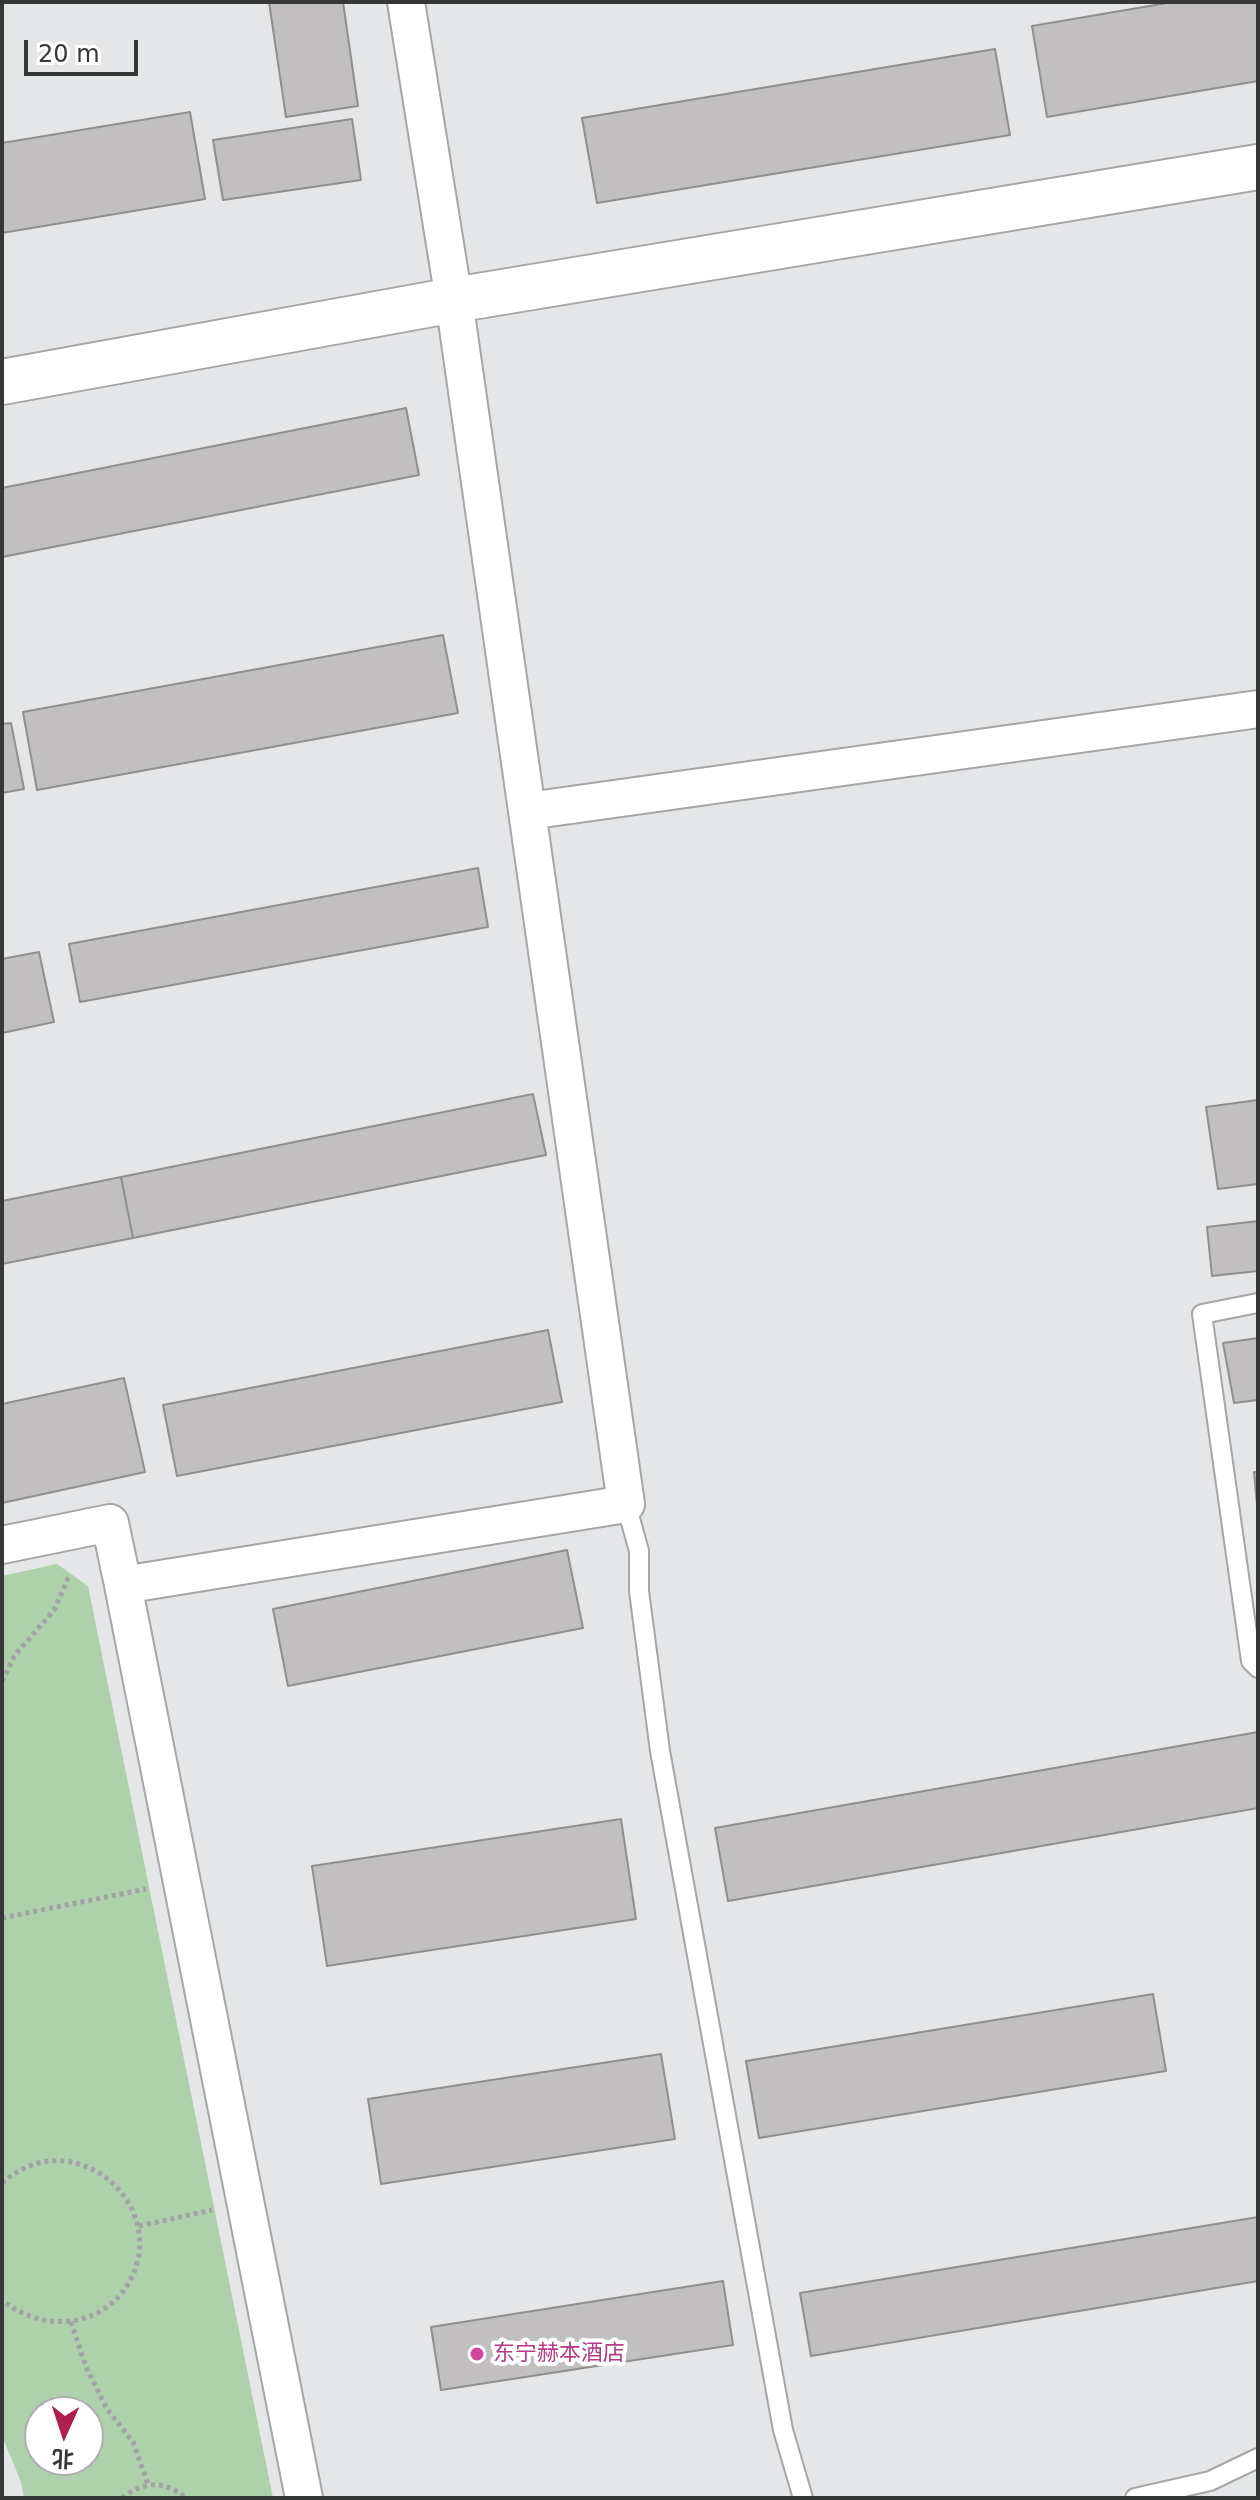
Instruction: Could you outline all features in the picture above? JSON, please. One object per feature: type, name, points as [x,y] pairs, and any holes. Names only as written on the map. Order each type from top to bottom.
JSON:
[{"type":"street","points":[[123,1585],[626,1504],[454,300],[406,2]]},
{"type":"street","points":[[2,382],[454,300],[1258,167]]},
{"type":"street","points":[[528,811],[1258,709]]},
{"type":"street","points":[[2,1545],[110,1523],[304,2498]]},
{"type":"lane","points":[[1258,1303],[1202,1314],[1251,1661],[1258,1668]]},
{"type":"lane","points":[[626,1504],[639,1551],[639,1591],[660,1751],[783,2430],[803,2498]]},
{"type":"lane","points":[[1135,2498],[1210,2481],[1258,2458]]},
{"type":"path","points":[[2,1681],[15,1655],[54,1610],[70,1574]]},
{"type":"path","points":[[2,1918],[182,1881]]},
{"type":"path","points":[[2,2183],[14,2172],[40,2162],[66,2160],[91,2167],[113,2181],[129,2202],[139,2226],[139,2252],[132,2277],[117,2298],[96,2314],[71,2322],[43,2322],[17,2312],[2,2300]]},
{"type":"path","points":[[139,2226],[215,2209]]},
{"type":"path","points":[[71,2322],[86,2367],[107,2409],[133,2442],[148,2484]]},
{"type":"path","points":[[122,2498],[133,2489],[148,2484],[162,2484],[186,2498]]},
{"type":"green space","points":[[57,1564],[88,1586],[273,2498],[24,2498],[21,2482],[2,2436],[2,1576]]},
{"type":"building","points":[[269,2],[343,2],[358,106],[286,117]]},
{"type":"building","points":[[1173,2],[1258,2],[1258,81],[1047,117],[1032,26]]},
{"type":"building","points":[[995,49],[1010,135],[597,203],[582,118]]},
{"type":"building","points":[[190,112],[205,199],[2,233],[2,143]]},
{"type":"building","points":[[352,119],[361,180],[223,200],[213,140]]},
{"type":"building","points":[[406,408],[419,475],[2,557],[2,488]]},
{"type":"building","points":[[443,635],[458,713],[37,790],[23,712]]},
{"type":"building","points":[[11,723],[24,789],[2,793],[2,724]]},
{"type":"building","points":[[478,868],[488,927],[80,1002],[69,944]]},
{"type":"building","points":[[39,952],[54,1022],[2,1033],[2,959]]},
{"type":"building","points":[[533,1094],[546,1155],[133,1238],[121,1177]]},
{"type":"building","points":[[1258,1100],[1258,1184],[1218,1189],[1206,1107]]},
{"type":"building","points":[[121,1177],[133,1238],[2,1264],[2,1201]]},
{"type":"building","points":[[1258,1221],[1258,1271],[1212,1276],[1207,1227]]},
{"type":"building","points":[[548,1330],[562,1402],[177,1476],[163,1405]]},
{"type":"building","points":[[1258,1338],[1258,1400],[1234,1403],[1223,1343]]},
{"type":"building","points":[[124,1378],[145,1472],[2,1503],[2,1404]]},
{"type":"building","points":[[1254,1472],[1258,1472],[1258,1516]]},
{"type":"building","points":[[567,1550],[583,1628],[288,1686],[273,1609]]},
{"type":"building","points":[[1258,1732],[1258,1808],[728,1901],[715,1828]]},
{"type":"building","points":[[621,1819],[636,1919],[327,1966],[312,1866]]},
{"type":"building","points":[[1153,1994],[1166,2071],[759,2138],[746,2061]]},
{"type":"building","points":[[661,2054],[675,2139],[381,2184],[368,2099]]},
{"type":"building","points":[[1258,2217],[1258,2281],[811,2356],[800,2293]]},
{"type":"building","points":[[723,2281],[733,2345],[441,2390],[431,2327]]},
{"type":"place","name":"东宁赫本酒店","points":[[477,2354]]}]
